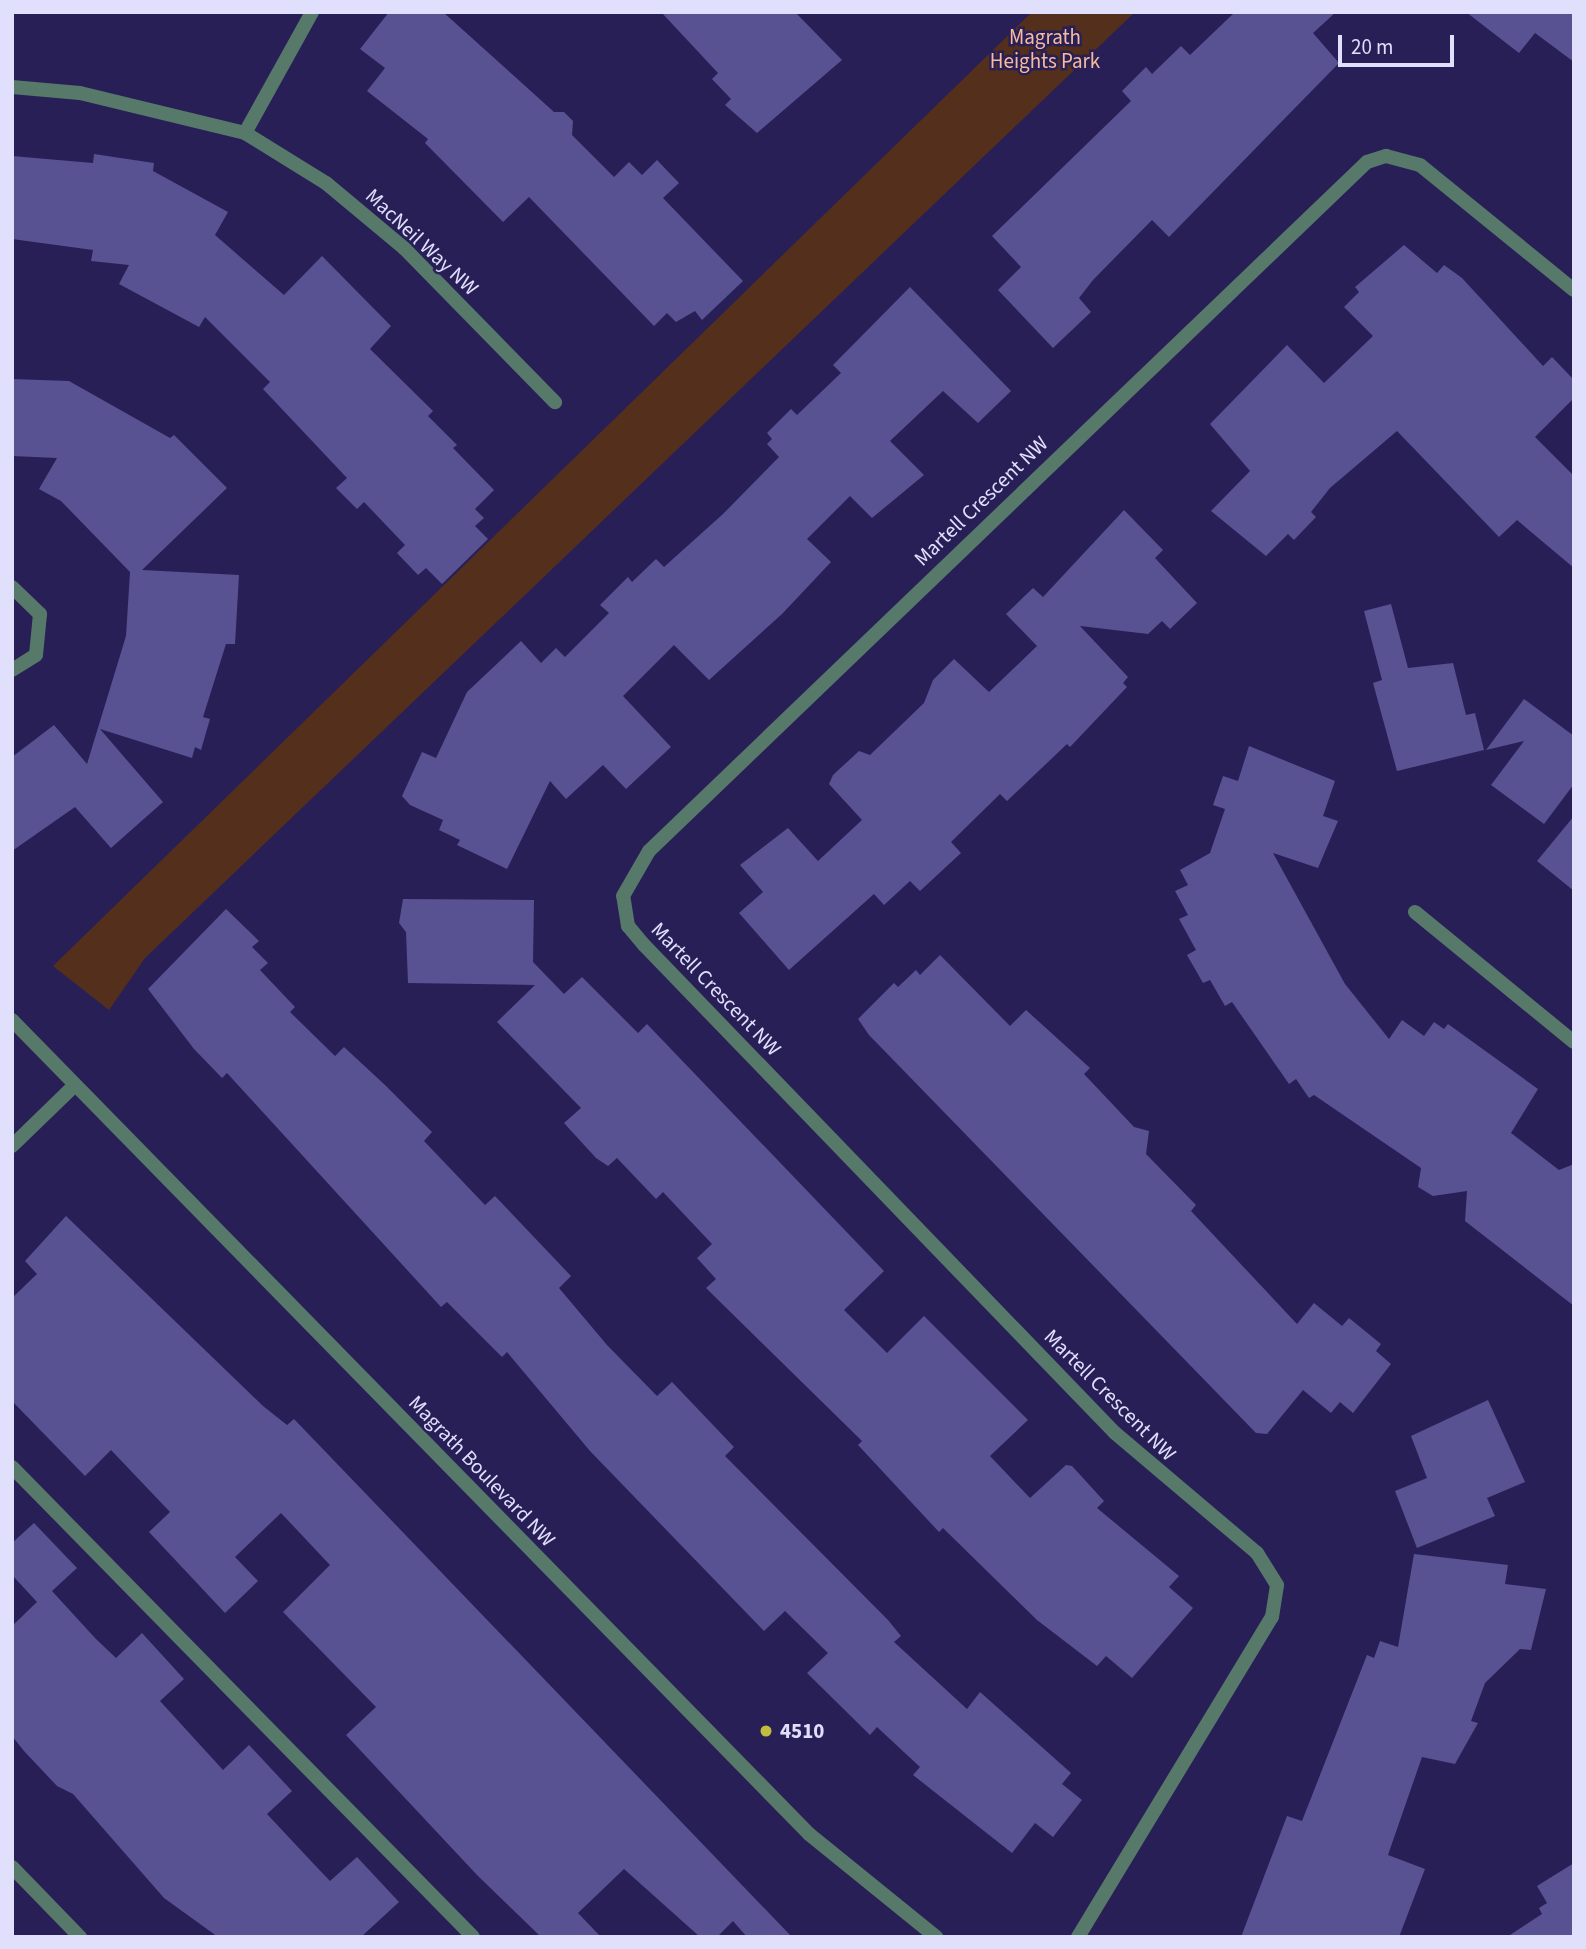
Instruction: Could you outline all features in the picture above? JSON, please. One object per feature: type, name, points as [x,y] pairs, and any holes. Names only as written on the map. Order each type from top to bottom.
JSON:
[{"type":"street","points":[[245,133],[312,12]]},
{"type":"street","name":"MacNeil Way NW","points":[[12,88],[80,93],[245,133],[326,183],[404,248],[555,402]]},
{"type":"street","name":"Martell Crescent NW","points":[[1078,1937],[1272,1617],[1278,1585],[1257,1553],[1115,1433],[644,945],[628,926],[623,896],[649,850],[1367,162],[1386,156],[1420,165],[1574,290]]},
{"type":"street","points":[[12,587],[40,614],[36,655],[12,670]]},
{"type":"street","points":[[1415,912],[1574,1042]]},
{"type":"street","name":"Magrath Boulevard NW","points":[[12,1020],[809,1834],[936,1937]]},
{"type":"street","points":[[12,1146],[74,1086]]},
{"type":"street","points":[[12,1467],[473,1937]]},
{"type":"street","points":[[12,1867],[80,1937]]},
{"type":"green space","name":"Magrath Heights Park","points":[[1032,12],[1135,12],[145,958],[109,1010],[53,966]]},
{"type":"building","points":[[389,12],[443,12],[554,112],[564,112],[573,121],[572,135],[614,177],[629,162],[642,175],[657,160],[679,183],[663,198],[743,281],[702,320],[695,311],[676,322],[667,313],[654,326],[529,197],[503,222],[425,143],[428,139],[367,91],[385,68],[360,49]]},
{"type":"building","points":[[661,12],[795,12],[842,60],[757,133],[725,105],[731,99],[712,79],[718,73]]},
{"type":"building","points":[[1235,12],[1336,12],[1313,33],[1339,63],[1169,237],[1152,220],[1079,298],[1091,312],[1053,348],[998,290],[1021,267],[992,236],[1131,101],[1122,91],[1146,67],[1152,74],[1181,46],[1190,55]]},
{"type":"building","points":[[1466,12],[1574,12],[1574,62],[1535,33],[1519,53]]},
{"type":"building","points":[[94,154],[154,163],[153,171],[228,212],[215,235],[284,295],[322,256],[391,326],[370,349],[433,411],[428,416],[457,445],[453,448],[494,490],[475,509],[484,518],[475,526],[488,539],[442,584],[426,568],[418,575],[397,553],[405,545],[364,502],[357,509],[336,488],[347,478],[263,389],[270,382],[205,317],[199,327],[119,284],[129,265],[91,261],[93,250],[12,239],[12,156],[93,163]]},
{"type":"building","points":[[1404,245],[1437,273],[1444,265],[1462,278],[1543,366],[1552,357],[1574,380],[1574,398],[1535,437],[1574,476],[1574,568],[1517,520],[1499,537],[1397,431],[1330,488],[1311,512],[1316,517],[1294,540],[1288,534],[1266,556],[1211,511],[1250,471],[1210,424],[1287,345],[1324,383],[1373,336],[1344,307],[1359,292],[1355,287]]},
{"type":"building","points":[[910,287],[1011,391],[978,423],[943,391],[890,441],[924,475],[872,518],[850,496],[807,539],[831,562],[782,614],[709,680],[674,645],[623,696],[671,747],[626,789],[603,765],[566,799],[550,781],[507,869],[457,845],[460,840],[439,830],[443,820],[410,805],[402,796],[422,752],[436,758],[467,692],[521,641],[541,663],[556,648],[565,657],[609,613],[600,605],[628,577],[632,582],[656,559],[664,567],[723,514],[779,457],[767,444],[772,439],[767,433],[791,409],[797,415],[841,373],[833,365]]},
{"type":"building","points":[[12,379],[69,381],[170,438],[174,435],[227,488],[142,570],[239,575],[235,644],[226,644],[203,717],[210,719],[201,750],[195,747],[192,758],[100,729],[163,802],[111,848],[75,807],[12,851],[12,757],[54,725],[87,764],[126,636],[130,572],[61,501],[39,489],[57,458],[12,456]]},
{"type":"building","points":[[1124,510],[1163,550],[1155,558],[1197,603],[1170,629],[1162,621],[1148,634],[1080,626],[1128,677],[1123,683],[1127,687],[1070,747],[1067,744],[1007,801],[1000,794],[951,842],[961,853],[920,891],[910,881],[884,905],[874,894],[789,970],[739,913],[763,892],[740,865],[788,828],[818,861],[862,820],[829,784],[833,775],[859,751],[870,755],[924,703],[933,680],[954,659],[989,692],[1037,646],[1006,614],[1033,588],[1043,597]]},
{"type":"building","points":[[1391,604],[1408,668],[1453,663],[1466,715],[1475,713],[1484,750],[1397,771],[1373,683],[1382,680],[1364,611]]},
{"type":"building","points":[[1524,699],[1574,736],[1574,784],[1544,824],[1491,785],[1524,741],[1486,750]]},
{"type":"building","points":[[1249,746],[1335,781],[1323,816],[1338,821],[1318,868],[1273,853],[1345,984],[1389,1039],[1402,1020],[1424,1036],[1434,1022],[1444,1029],[1448,1024],[1538,1089],[1511,1133],[1559,1170],[1574,1164],[1574,1306],[1465,1221],[1467,1191],[1433,1196],[1418,1187],[1421,1168],[1314,1095],[1309,1098],[1296,1079],[1289,1084],[1232,1002],[1225,1006],[1210,980],[1203,983],[1187,955],[1196,950],[1179,919],[1188,915],[1175,891],[1188,885],[1180,870],[1210,853],[1225,809],[1213,805],[1223,776],[1238,781]]},
{"type":"building","points":[[1574,816],[1574,891],[1537,861]]},
{"type":"building","points":[[403,899],[534,900],[533,962],[564,994],[582,977],[638,1033],[647,1024],[884,1271],[844,1310],[887,1353],[924,1316],[1028,1420],[990,1456],[1030,1498],[1066,1465],[1072,1466],[1104,1501],[1097,1508],[1179,1576],[1169,1587],[1193,1608],[1132,1678],[1106,1656],[1097,1666],[1037,1620],[943,1528],[939,1532],[858,1445],[862,1441],[706,1288],[716,1279],[697,1258],[712,1244],[663,1192],[656,1199],[617,1158],[608,1166],[596,1158],[564,1123],[581,1108],[497,1022],[535,985],[408,983],[406,932],[399,923]]},
{"type":"building","points":[[226,909],[259,941],[252,947],[268,963],[260,970],[295,1007],[290,1012],[335,1056],[344,1047],[385,1085],[432,1132],[424,1141],[485,1205],[495,1196],[571,1276],[559,1288],[607,1345],[657,1396],[672,1382],[734,1447],[725,1456],[888,1620],[901,1636],[894,1642],[967,1709],[980,1692],[1071,1773],[1062,1784],[1082,1800],[1053,1837],[1035,1823],[1012,1853],[913,1775],[920,1767],[877,1727],[870,1735],[807,1673],[828,1653],[785,1611],[764,1631],[590,1451],[507,1352],[502,1357],[447,1302],[441,1307],[227,1073],[222,1078],[194,1049],[148,989]]},
{"type":"building","points":[[940,955],[1010,1026],[1026,1010],[1090,1068],[1084,1074],[1134,1127],[1149,1131],[1146,1154],[1196,1205],[1191,1211],[1297,1324],[1314,1303],[1342,1326],[1349,1318],[1381,1344],[1376,1351],[1391,1364],[1353,1413],[1340,1402],[1331,1413],[1303,1390],[1267,1434],[1256,1433],[869,1035],[858,1019],[894,983],[898,987],[916,970],[920,975]]},
{"type":"building","points":[[66,1216],[263,1406],[287,1425],[294,1419],[792,1937],[747,1937],[733,1921],[717,1937],[700,1937],[624,1869],[578,1913],[601,1937],[541,1937],[477,1875],[346,1735],[376,1707],[283,1612],[330,1565],[281,1513],[235,1557],[258,1581],[225,1613],[149,1532],[170,1512],[111,1450],[85,1476],[12,1401],[12,1298],[37,1274],[25,1261]]},
{"type":"building","points":[[1488,1400],[1525,1482],[1487,1498],[1495,1516],[1417,1548],[1395,1491],[1427,1478],[1411,1436]]},
{"type":"building","points":[[34,1523],[77,1568],[52,1591],[95,1638],[116,1658],[142,1633],[184,1679],[160,1701],[223,1770],[249,1745],[292,1791],[267,1814],[330,1881],[357,1857],[399,1902],[361,1937],[218,1937],[164,1898],[73,1794],[57,1786],[12,1736],[12,1626],[37,1602],[12,1575],[12,1543]]},
{"type":"building","points":[[1414,1554],[1508,1565],[1505,1584],[1546,1589],[1531,1650],[1520,1649],[1485,1683],[1471,1721],[1478,1723],[1455,1764],[1422,1757],[1388,1855],[1425,1869],[1399,1937],[1241,1937],[1287,1816],[1302,1821],[1367,1655],[1374,1658],[1380,1641],[1398,1647]]},
{"type":"building","points":[[1574,1863],[1574,1937],[1507,1937],[1542,1914],[1539,1908],[1547,1903],[1537,1886]]},
{"type":"place","name":"4510","points":[[766,1731]]}]
